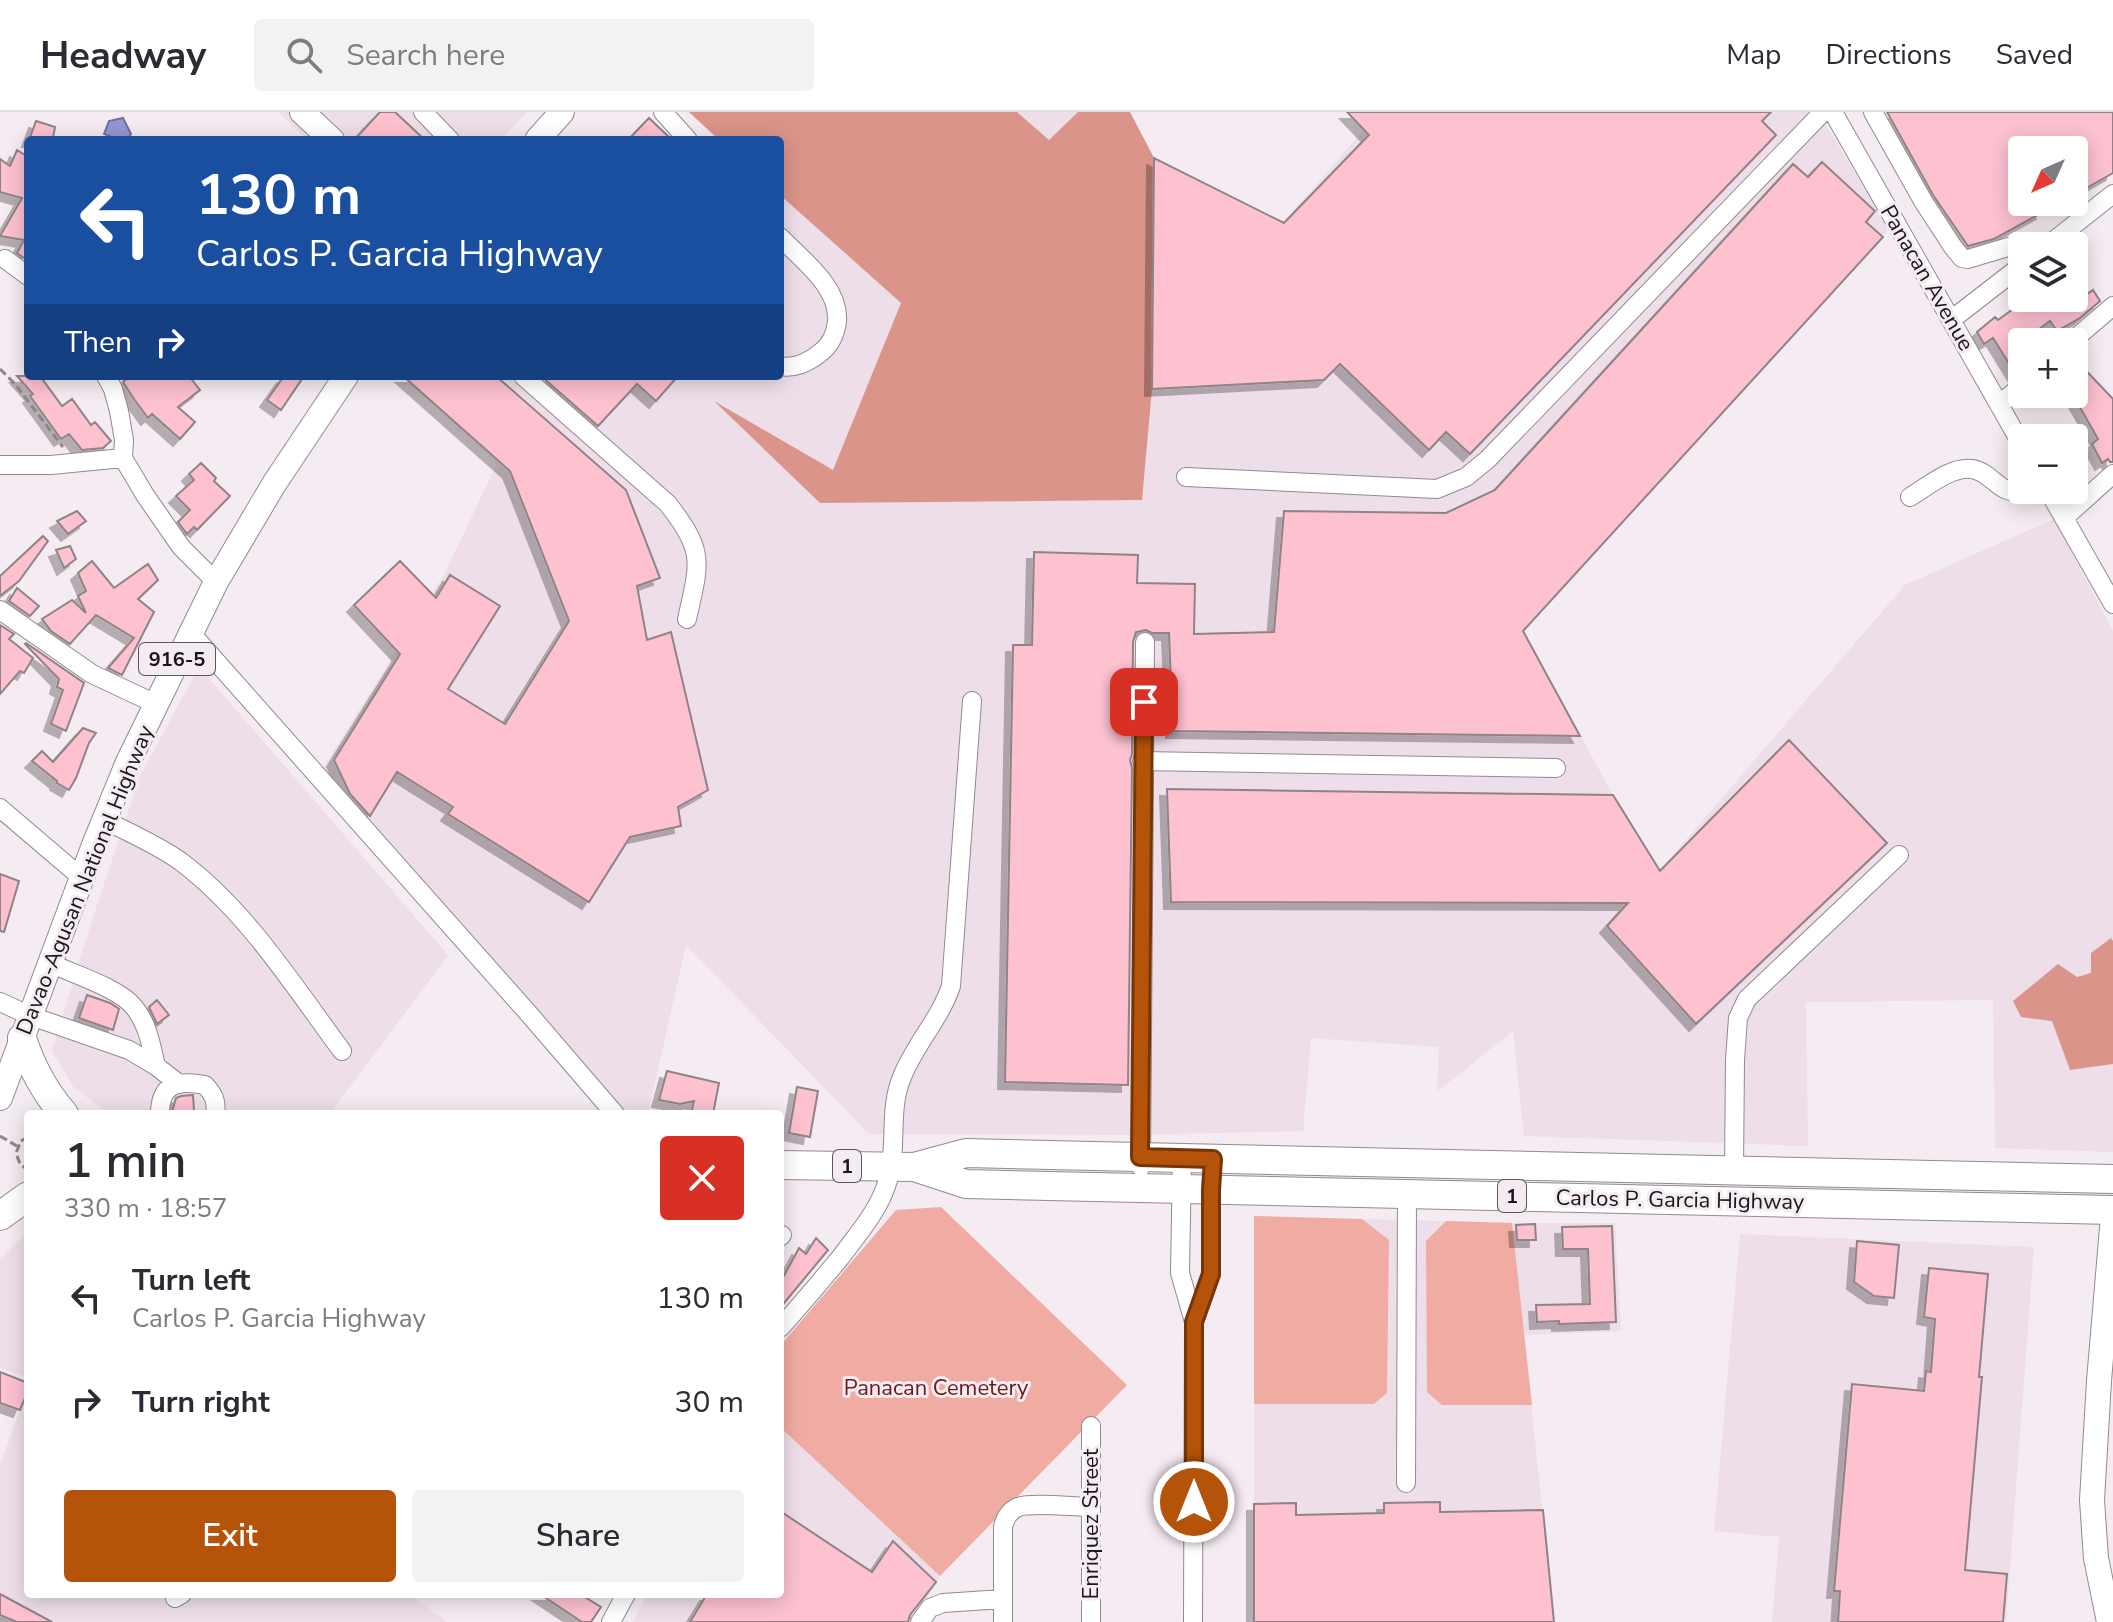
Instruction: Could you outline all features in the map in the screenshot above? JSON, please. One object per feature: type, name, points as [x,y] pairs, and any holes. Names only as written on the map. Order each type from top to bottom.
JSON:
[{"type":"highway","points":[[26,1027],[36,1073],[61,1110]]},
{"type":"highway","name":"Carlos P. Garcia Highway","points":[[784,1165],[903,1167],[966,1153],[2113,1179]]},
{"type":"highway","name":"Carlos P. Garcia Highway","points":[[903,1167],[966,1184],[2113,1213]]},
{"type":"highway","points":[[1953,1207],[1955,1175]]},
{"type":"highway","points":[[0,1216],[24,1199]]},
{"type":"main road","points":[[302,112],[328,136]]},
{"type":"main road","points":[[540,136],[555,114]]},
{"type":"main road","name":"Davao-Agusan National Highway","points":[[0,1098],[104,820],[190,632],[274,484],[343,380]]},
{"type":"main road","points":[[2109,1622],[2096,1558],[2092,1500],[2113,1213]]},
{"type":"street","points":[[423,112],[446,136]]},
{"type":"street","points":[[663,112],[684,136]]},
{"type":"street","points":[[1186,477],[1437,489],[1466,477],[1487,460],[1823,112]]},
{"type":"street","name":"Panacan Avenue","points":[[1833,112],[2010,424]]},
{"type":"street","points":[[1873,112],[1923,201],[1962,258],[2008,247]]},
{"type":"street","points":[[2065,232],[2113,194]]},
{"type":"street","points":[[784,241],[825,284],[838,311],[835,334],[826,349],[808,362],[784,368]]},
{"type":"street","points":[[5,259],[24,273]]},
{"type":"street","points":[[1951,320],[2008,276]]},
{"type":"street","points":[[2087,328],[2113,306]]},
{"type":"street","points":[[108,380],[119,411],[124,440],[123,458],[181,547],[216,582]]},
{"type":"street","points":[[528,380],[668,504],[685,526],[694,543],[698,561],[687,619]]},
{"type":"street","points":[[1999,405],[2008,397]]},
{"type":"street","points":[[0,465],[32,466],[123,458]]},
{"type":"street","points":[[1910,497],[1945,476],[1972,469],[2008,491]]},
{"type":"street","points":[[2064,518],[2113,474]]},
{"type":"street","points":[[2056,504],[2113,604]]},
{"type":"street","points":[[0,610],[92,674],[156,704]]},
{"type":"street","points":[[190,632],[612,1110]]},
{"type":"street","points":[[1141,1188],[1145,642]]},
{"type":"street","points":[[784,1324],[867,1222],[903,1167],[894,1110],[899,1084],[946,1003],[951,986],[972,701]]},
{"type":"street","points":[[1142,761],[1556,768]]},
{"type":"street","points":[[0,808],[82,878]]},
{"type":"street","points":[[104,820],[152,843],[204,881],[240,917],[342,1051]]},
{"type":"street","points":[[1734,1170],[1738,1018],[1747,999],[1899,855]]},
{"type":"street","points":[[50,963],[120,994],[133,1005],[149,1036],[156,1066]]},
{"type":"street","points":[[0,1002],[26,1027],[129,1050],[179,1084]]},
{"type":"street","points":[[160,1110],[163,1093],[170,1086],[191,1082],[205,1085],[216,1102],[215,1110]]},
{"type":"street","points":[[1182,1158],[1180,1273],[1194,1322],[1193,1622]]},
{"type":"street","points":[[1194,1322],[1211,1274],[1213,1159]]},
{"type":"street","points":[[1406,1483],[1407,1194]]},
{"type":"street","points":[[1181,1249],[1211,1250]]},
{"type":"street","name":"Enriquez Street","points":[[1091,1426],[1091,1622]]},
{"type":"street","points":[[1003,1622],[1003,1527],[1011,1512],[1026,1505],[1091,1507]]},
{"type":"street","points":[[611,1622],[624,1598]]},
{"type":"street","points":[[920,1622],[930,1608],[943,1603],[1003,1599]]},
{"type":"path","points":[[0,369],[75,463]]},
{"type":"path","points":[[0,1136],[17,1146]]},
{"type":"path","points":[[24,1139],[17,1146],[17,1159],[24,1167]]},
{"type":"shaded area","points":[[278,112],[527,112],[505,136],[304,136]]},
{"type":"shaded area","points":[[689,112],[1017,112],[1049,140],[1078,112],[1130,112],[1154,158],[1152,389],[1142,500],[820,503],[714,401],[833,470],[901,303],[784,199],[784,136],[715,136]]},
{"type":"shaded area","points":[[1017,112],[1078,112],[1049,140]]},
{"type":"shaded area","points":[[1382,112],[1818,112],[1889,229],[1523,631],[1613,795],[1660,870],[1905,585],[2054,519],[2113,631],[2113,1152],[1995,1148],[1993,1000],[1806,1002],[1808,1146],[1524,1136],[1513,1031],[1437,1092],[1439,1047],[1311,1038],[1303,1131],[1128,1135],[869,1134],[686,945],[649,1110],[621,1110],[531,1001],[321,771],[445,573],[497,463],[405,380],[784,380],[784,199],[901,303],[833,471],[718,403],[820,503],[1142,500],[1152,389],[1154,158],[1283,223]]},
{"type":"shaded area","points":[[199,667],[448,955],[333,1110],[104,1110],[74,1088],[52,1051],[140,776]]},
{"type":"shaded area","points":[[2111,938],[2113,1064],[2070,1070],[2052,1021],[2021,1017],[2013,1001],[2058,964],[2077,977],[2091,973],[2091,953]]},
{"type":"shaded area","points":[[1254,1216],[1615,1223],[1621,1331],[1524,1335],[1554,1622],[1254,1622]]},
{"type":"shaded area","points":[[1740,1234],[2034,1247],[2006,1622],[1772,1622],[1779,1537],[1714,1531]]},
{"type":"shaded area","points":[[24,1236],[24,1377],[0,1368],[0,1259]]},
{"type":"shaded area","points":[[24,1400],[24,1598],[414,1598],[447,1622],[0,1622],[0,1464]]},
{"type":"shaded area","points":[[784,1431],[940,1576],[913,1622],[633,1622],[646,1598],[784,1598]]},
{"type":"green space","name":"Panacan Cemetery","points":[[941,1207],[1127,1385],[940,1576],[784,1431],[784,1341],[896,1210]]},
{"type":"green space","points":[[1254,1216],[1362,1219],[1389,1240],[1387,1393],[1374,1404],[1254,1404]]},
{"type":"green space","points":[[1446,1221],[1512,1223],[1532,1405],[1442,1405],[1427,1392],[1426,1241]]},
{"type":"water","points":[[123,118],[131,134],[104,134],[109,121]]},
{"type":"building","points":[[380,112],[395,112],[421,136],[358,136]]},
{"type":"building","points":[[1347,112],[1771,112],[1762,121],[1776,135],[1470,454],[1446,432],[1429,450],[1340,364],[1324,380],[1152,389],[1154,158],[1284,223],[1369,135]]},
{"type":"building","points":[[1887,112],[2113,112],[2113,173],[2088,187],[2088,136],[2008,136],[2008,216],[2036,216],[1994,239],[1968,246],[1933,195]]},
{"type":"building","points":[[649,118],[668,136],[632,136]]},
{"type":"building","points":[[36,121],[55,127],[53,136],[30,136]]},
{"type":"building","points":[[17,150],[24,154],[24,240],[0,236],[22,198],[0,192],[0,159],[10,166]]},
{"type":"building","points":[[1822,162],[1875,211],[1866,222],[1883,237],[1523,631],[1580,736],[1173,731],[1169,633],[1136,632],[1133,642],[1130,760],[1128,1085],[1005,1082],[1013,645],[1032,645],[1034,552],[1138,555],[1137,583],[1195,584],[1194,634],[1274,632],[1284,511],[1446,513],[1495,490],[1793,164],[1808,177]]},
{"type":"building","points":[[24,240],[24,258],[17,253]]},
{"type":"building","points":[[2093,290],[2100,301],[2088,311],[2088,293]]},
{"type":"building","points":[[2009,312],[2087,312],[2062,328],[2055,328],[2050,321],[2041,328],[2008,328],[2008,362],[1993,338],[1984,344],[1977,332],[1995,317],[1998,320]]},
{"type":"building","points":[[2088,373],[2113,399],[2113,462],[2108,459],[2102,463],[2092,444],[2098,439],[2080,408],[2088,408]]},
{"type":"building","points":[[17,376],[24,376],[24,380],[43,380],[62,406],[72,399],[91,425],[95,422],[111,441],[103,448],[82,450],[69,434],[61,439],[30,396],[33,394]]},
{"type":"building","points":[[192,380],[200,390],[178,407],[195,422],[180,439],[152,414],[148,418],[123,382]]},
{"type":"building","points":[[281,380],[301,380],[281,410],[267,400]]},
{"type":"building","points":[[408,380],[501,380],[626,490],[660,578],[637,586],[647,640],[671,632],[708,790],[678,807],[681,826],[630,837],[589,902],[448,814],[453,807],[397,772],[370,816],[350,794],[334,760],[400,654],[354,605],[400,561],[436,598],[450,575],[500,606],[448,689],[505,724],[569,621],[510,471]]},
{"type":"building","points":[[546,380],[674,380],[656,401],[637,384],[598,426]]},
{"type":"building","points":[[201,463],[230,496],[197,530],[194,527],[187,534],[178,522],[190,510],[176,496],[194,480],[189,474]]},
{"type":"building","points":[[77,511],[86,521],[68,534],[57,521]]},
{"type":"building","points":[[43,536],[48,541],[19,581],[0,596],[0,576]]},
{"type":"building","points":[[70,546],[76,559],[64,568],[56,550]]},
{"type":"building","points":[[92,561],[114,588],[148,564],[158,580],[138,599],[154,612],[122,675],[108,668],[134,638],[96,615],[70,644],[51,631],[42,619],[72,600],[86,613],[78,596],[86,591],[78,573]]},
{"type":"building","points":[[17,588],[39,606],[30,616],[9,601]]},
{"type":"building","points":[[0,625],[14,634],[9,639],[33,658],[24,673],[20,671],[0,694]]},
{"type":"building","points":[[26,643],[84,683],[66,731],[51,724],[63,690],[57,687],[59,679]]},
{"type":"building","points":[[83,728],[96,733],[69,790],[32,761],[42,751],[53,762]]},
{"type":"building","points":[[1789,740],[1887,843],[1696,1024],[1607,926],[1628,903],[1171,902],[1167,789],[1613,795],[1660,871]]},
{"type":"building","points":[[0,874],[19,881],[4,932],[0,931]]},
{"type":"building","points":[[87,995],[119,1009],[113,1030],[79,1018]]},
{"type":"building","points":[[157,1000],[169,1015],[157,1024],[149,1007]]},
{"type":"building","points":[[667,1071],[719,1083],[714,1110],[692,1110],[694,1101],[680,1104],[659,1100]]},
{"type":"building","points":[[797,1087],[818,1091],[810,1137],[789,1133]]},
{"type":"building","points":[[193,1095],[194,1110],[173,1110],[176,1098]]},
{"type":"building","points":[[1535,1224],[1536,1240],[1517,1240],[1516,1225]]},
{"type":"building","points":[[1612,1226],[1616,1322],[1537,1322],[1536,1305],[1590,1304],[1588,1249],[1563,1249],[1562,1227]]},
{"type":"building","points":[[816,1238],[828,1250],[784,1303],[784,1276],[799,1248],[806,1254]]},
{"type":"building","points":[[1857,1241],[1899,1245],[1894,1298],[1874,1296],[1854,1282]]},
{"type":"building","points":[[1929,1268],[1988,1274],[1965,1570],[2007,1574],[2003,1622],[1838,1622],[1840,1591],[1834,1591],[1852,1384],[1924,1391],[1926,1371],[1931,1372],[1935,1319],[1924,1317]]},
{"type":"building","points":[[0,1372],[24,1381],[24,1400],[20,1410],[0,1403]]},
{"type":"building","points":[[1440,1502],[1440,1512],[1543,1510],[1554,1622],[1254,1622],[1254,1504],[1296,1503],[1296,1515],[1384,1513],[1384,1503]]},
{"type":"building","points":[[784,1514],[872,1572],[893,1541],[936,1582],[908,1622],[690,1622],[705,1598],[784,1598]]},
{"type":"building","points":[[0,1594],[52,1622],[17,1622],[0,1615]]},
{"type":"building","points":[[546,1598],[586,1598],[601,1607],[591,1622],[582,1622]]},
{"type":"route","points":[[1144,702],[1140,1157],[1213,1159],[1211,1274],[1194,1322],[1194,1502]]}]
